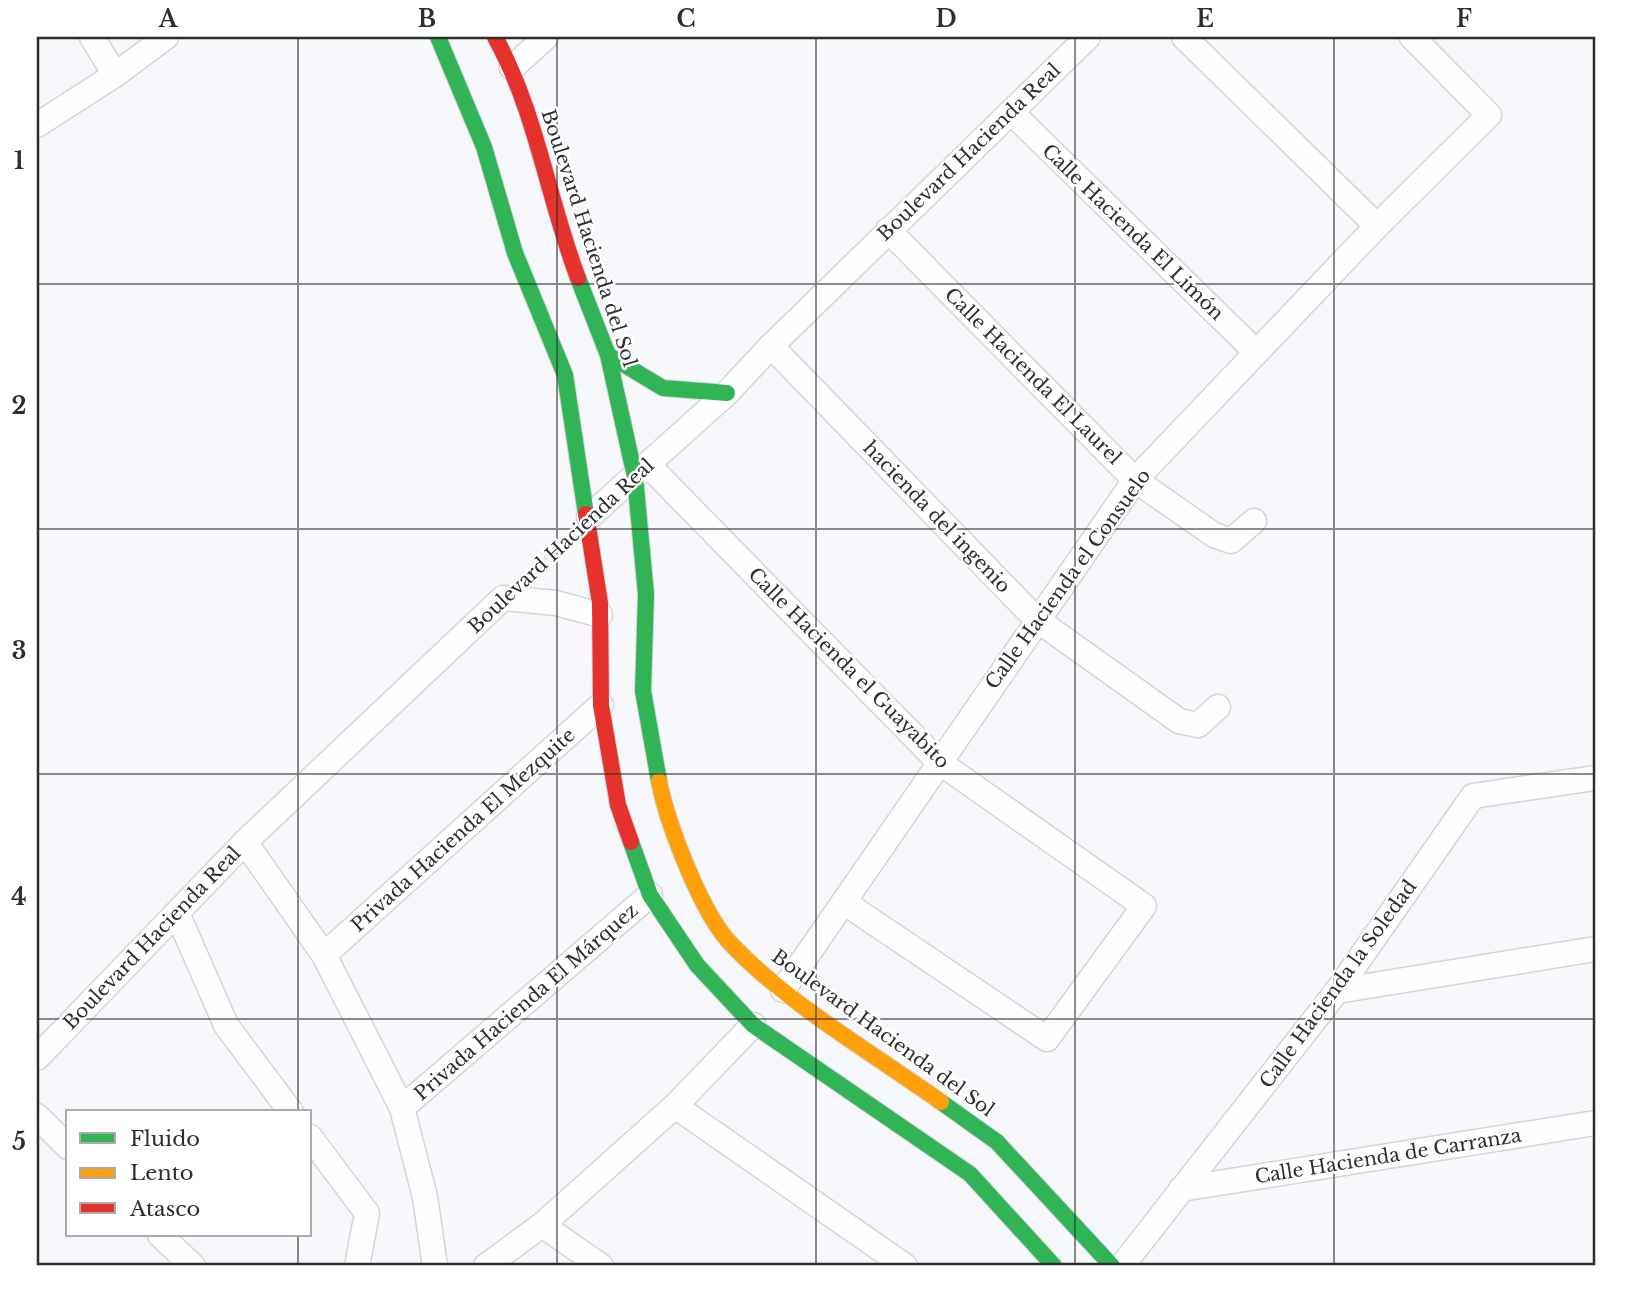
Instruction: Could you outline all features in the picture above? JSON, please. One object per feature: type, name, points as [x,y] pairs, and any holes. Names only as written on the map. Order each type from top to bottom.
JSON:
[{"type":"street","points":[[92,37],[115,75]]},
{"type":"street","points":[[37,125],[115,75],[166,37]]},
{"type":"street","points":[[439,37],[484,147],[515,253],[565,375],[589,517],[600,615],[601,705],[618,805],[650,895],[697,965],[753,1026],[970,1174],[1054,1266]]},
{"type":"street","name":"Boulevard Hacienda del Sol","points":[[495,37],[512,68],[564,241],[608,355],[642,471],[646,594],[643,691],[661,791],[696,888],[730,944],[783,990],[997,1142],[1053,1199],[1112,1266]]},
{"type":"street","points":[[512,68],[546,37]]},
{"type":"street","name":"Boulevard Hacienda Real","points":[[589,517],[727,393],[888,230],[1088,37]]},
{"type":"street","points":[[1184,37],[1377,226]]},
{"type":"street","name":"Calle Hacienda el Consuelo","points":[[783,990],[1135,480],[1377,226],[1489,115],[1412,37]]},
{"type":"street","name":"Calle Hacienda El Limón","points":[[1011,112],[1256,352]]},
{"type":"street","name":"Calle Hacienda El Laurel","points":[[888,230],[1135,480],[1214,535],[1231,541],[1254,521]]},
{"type":"street","name":"hacienda del ingenio","points":[[771,346],[1037,619],[1180,721],[1198,725],[1218,707]]},
{"type":"street","points":[[608,355],[663,388],[727,393]]},
{"type":"street","name":"Calle Hacienda el Guayabito","points":[[642,471],[939,762],[1144,906],[1047,1039],[845,903]]},
{"type":"street","points":[[503,598],[556,603],[600,615]]},
{"type":"street","name":"Boulevard Hacienda Real","points":[[37,1058],[245,842],[503,598]]},
{"type":"street","name":"Privada Hacienda El Mezquite","points":[[324,955],[601,705]]},
{"type":"street","name":"Calle Hacienda la Soledad","points":[[1122,1266],[1337,991],[1473,796],[1595,778]]},
{"type":"street","points":[[245,842],[324,955],[402,1108],[425,1198],[435,1266]]},
{"type":"street","name":"Privada Hacienda El Márquez","points":[[402,1108],[650,895]]},
{"type":"street","points":[[177,913],[226,1025],[290,1110]]},
{"type":"street","points":[[1337,991],[1595,949]]},
{"type":"street","points":[[486,1266],[542,1225],[675,1106],[753,1026]]},
{"type":"street","points":[[675,1106],[905,1266]]},
{"type":"street","points":[[37,1116],[66,1145]]},
{"type":"street","name":"Calle Hacienda de Carranza","points":[[1181,1189],[1595,1123]]},
{"type":"street","points":[[312,1140],[367,1213],[357,1266]]},
{"type":"street","points":[[542,1225],[601,1266]]},
{"type":"street","points":[[161,1236],[193,1266]]},
{"type":"path","name":"Boulevard Hacienda Real","points":[[503,598],[589,517]]},
{"type":"traffic: fast","points":[[438,37],[484,147],[515,253],[565,375],[586,514]]},
{"type":"traffic: fast","points":[[578,278],[608,355],[635,477],[646,594],[643,691],[659,781]]},
{"type":"traffic: fast","points":[[608,355],[663,388],[727,393]]},
{"type":"traffic: fast","points":[[631,842],[650,895],[697,965],[753,1025],[970,1174],[1054,1266]]},
{"type":"traffic: fast","points":[[941,1102],[997,1142],[1112,1266]]},
{"type":"traffic: slow","points":[[659,781],[687,868],[709,913],[732,945],[754,967],[805,1008],[941,1102]]},
{"type":"traffic: jam","points":[[495,37],[521,95],[578,278]]},
{"type":"traffic: jam","points":[[586,514],[600,603],[601,705],[618,805],[631,842]]}]
